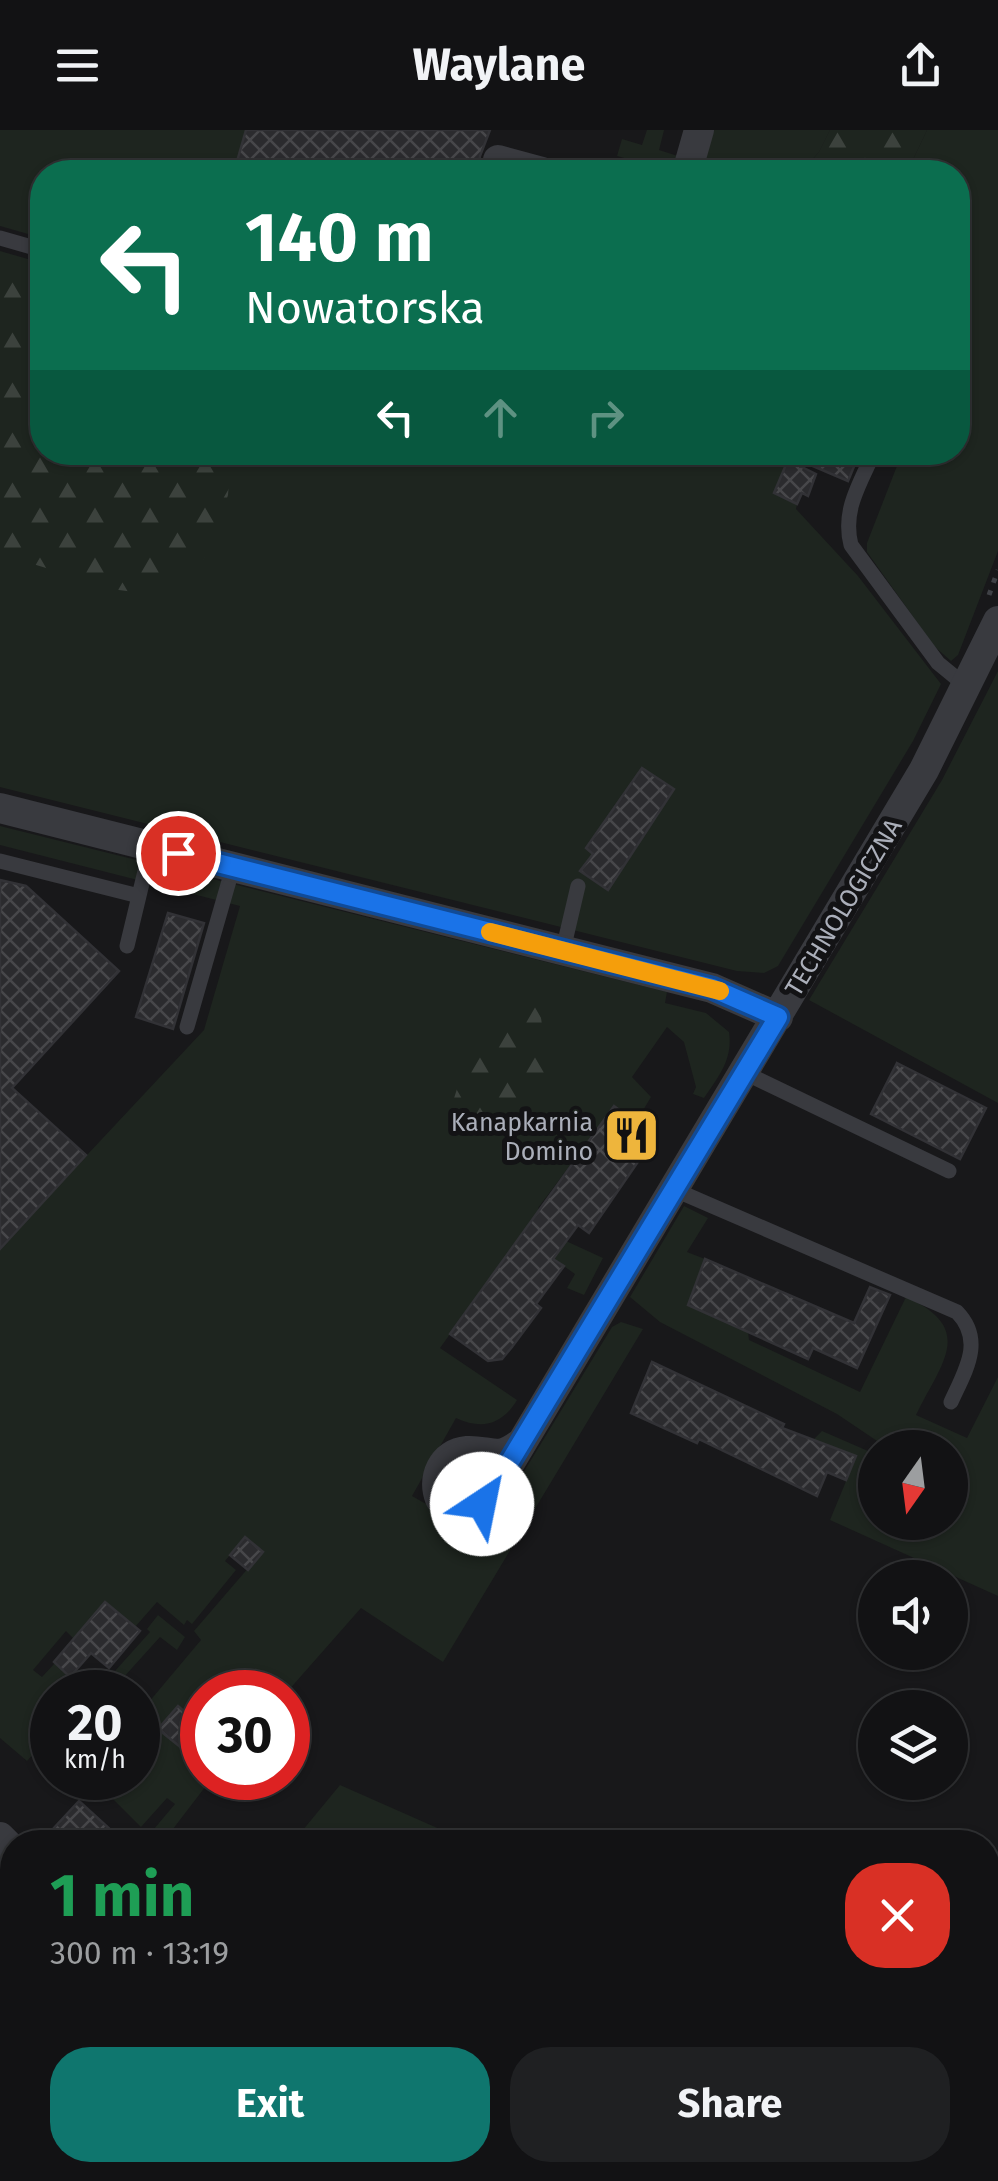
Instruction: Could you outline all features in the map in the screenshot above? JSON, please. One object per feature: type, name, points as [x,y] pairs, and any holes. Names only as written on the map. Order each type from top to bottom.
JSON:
[{"type":"street","points":[[690,160],[699,130]]},
{"type":"street","name":"TECHNOLOGICZNA","points":[[521,1443],[924,770],[998,621]]},
{"type":"street","points":[[0,808],[712,988],[778,1017]]},
{"type":"lane","points":[[0,238],[30,247]]},
{"type":"lane","points":[[868,465],[848,512],[846,525],[851,544],[938,663],[966,686]]},
{"type":"lane","points":[[126,946],[151,846]]},
{"type":"lane","points":[[0,861],[139,896]]},
{"type":"lane","points":[[187,1027],[233,867]]},
{"type":"lane","points":[[563,950],[578,886]]},
{"type":"lane","points":[[745,1074],[949,1171]]},
{"type":"lane","points":[[673,1189],[957,1312],[967,1323],[973,1348],[951,1402]]},
{"type":"green space","points":[[0,130],[246,130],[237,160],[30,160],[30,235],[0,226]]},
{"type":"green space","points":[[647,130],[664,130],[659,150],[678,156],[677,160],[631,160],[617,156],[622,139],[642,145]]},
{"type":"green space","points":[[714,130],[830,130],[812,160],[705,160]]},
{"type":"green space","points":[[830,130],[927,130],[913,160],[812,160]]},
{"type":"green space","points":[[927,130],[998,130],[998,551],[958,655],[951,661],[934,646],[867,552],[897,465],[970,465],[970,160],[913,160]]},
{"type":"green space","points":[[0,251],[30,260],[30,465],[786,465],[775,493],[797,504],[796,509],[858,576],[941,684],[913,741],[778,966],[764,973],[737,971],[0,787]]},
{"type":"green space","points":[[0,262],[30,270],[30,465],[224,465],[228,495],[211,548],[191,577],[142,593],[119,590],[80,574],[0,554],[0,494],[9,473],[0,449]]},
{"type":"green space","points":[[998,671],[998,1103],[809,1000],[942,780]]},
{"type":"green space","points":[[0,826],[667,992],[665,1003],[706,1013],[729,1032],[730,1042],[720,1075],[704,1098],[693,1094],[696,1087],[684,1042],[667,1027],[632,1077],[651,1097],[636,1122],[614,1107],[538,1208],[566,1241],[603,1258],[584,1295],[567,1288],[575,1274],[521,1236],[440,1348],[517,1400],[505,1415],[491,1423],[474,1424],[456,1418],[412,1496],[484,1537],[612,1327],[621,1322],[643,1329],[443,1662],[361,1608],[306,1670],[180,1670],[180,1800],[195,1800],[172,1830],[153,1830],[175,1804],[167,1798],[141,1827],[114,1800],[160,1800],[160,1689],[201,1640],[194,1631],[263,1551],[245,1537],[225,1561],[236,1570],[192,1624],[187,1620],[184,1625],[157,1602],[135,1627],[105,1602],[74,1639],[66,1631],[30,1670],[30,1758],[27,1761],[0,1738],[0,1248],[204,1030],[240,906],[0,845]]},
{"type":"green space","points":[[523,1006],[536,1006],[558,1066],[526,1098],[516,1114],[491,1131],[472,1131],[454,1124],[448,1117],[474,1036],[495,1029]]},
{"type":"green space","points":[[684,1206],[708,1218],[687,1252],[705,1259],[689,1305],[748,1332],[749,1340],[860,1392],[906,1297],[928,1309],[947,1335],[943,1363],[916,1415],[949,1430],[861,1430],[660,1322],[630,1297]]},
{"type":"green space","points":[[998,1377],[998,1596],[968,1582],[968,1560],[918,1560],[874,1540],[968,1540],[968,1436]]},
{"type":"green space","points":[[822,1431],[858,1447],[858,1533],[830,1520],[856,1457],[813,1440]]},
{"type":"green space","points":[[158,1615],[185,1637],[177,1650],[160,1637],[130,1670],[116,1670],[150,1632],[147,1629]]},
{"type":"green space","points":[[340,1785],[442,1830],[303,1830]]},
{"type":"building","points":[[246,130],[490,130],[480,160],[237,160]]},
{"type":"building","points":[[786,465],[798,465],[816,474],[808,496],[802,493],[797,504],[774,493]]},
{"type":"building","points":[[810,465],[855,465],[848,481]]},
{"type":"building","points":[[642,768],[674,789],[608,890],[580,871],[593,854],[586,848]]},
{"type":"building","points":[[0,880],[26,886],[119,971],[12,1088],[86,1155],[0,1249]]},
{"type":"building","points":[[168,913],[204,923],[173,1029],[136,1017]]},
{"type":"building","points":[[897,1063],[986,1108],[960,1159],[871,1114]]},
{"type":"building","points":[[614,1106],[655,1137],[589,1233],[578,1225],[553,1259],[564,1266],[536,1304],[541,1308],[512,1347],[502,1359],[488,1361],[450,1334]]},
{"type":"building","points":[[705,1259],[854,1323],[870,1287],[890,1295],[857,1368],[813,1348],[808,1359],[688,1305]]},
{"type":"building","points":[[652,1362],[784,1424],[782,1428],[856,1456],[846,1480],[827,1472],[817,1496],[699,1439],[697,1443],[631,1413]]},
{"type":"building","points":[[245,1537],[263,1552],[248,1570],[230,1555]]},
{"type":"building","points":[[105,1602],[140,1631],[109,1668],[91,1653],[76,1670],[63,1670],[54,1662]]},
{"type":"building","points":[[180,1708],[180,1747],[160,1731]]},
{"type":"building","points":[[79,1801],[111,1830],[56,1830],[54,1828]]},
{"type":"slow traffic","points":[[490,932],[720,991]]},
{"type":"place","name":"Kanapkarnia Domino","points":[[632,1136]]},
{"type":"route","points":[[178,853],[712,988],[778,1017],[482,1504]]}]
